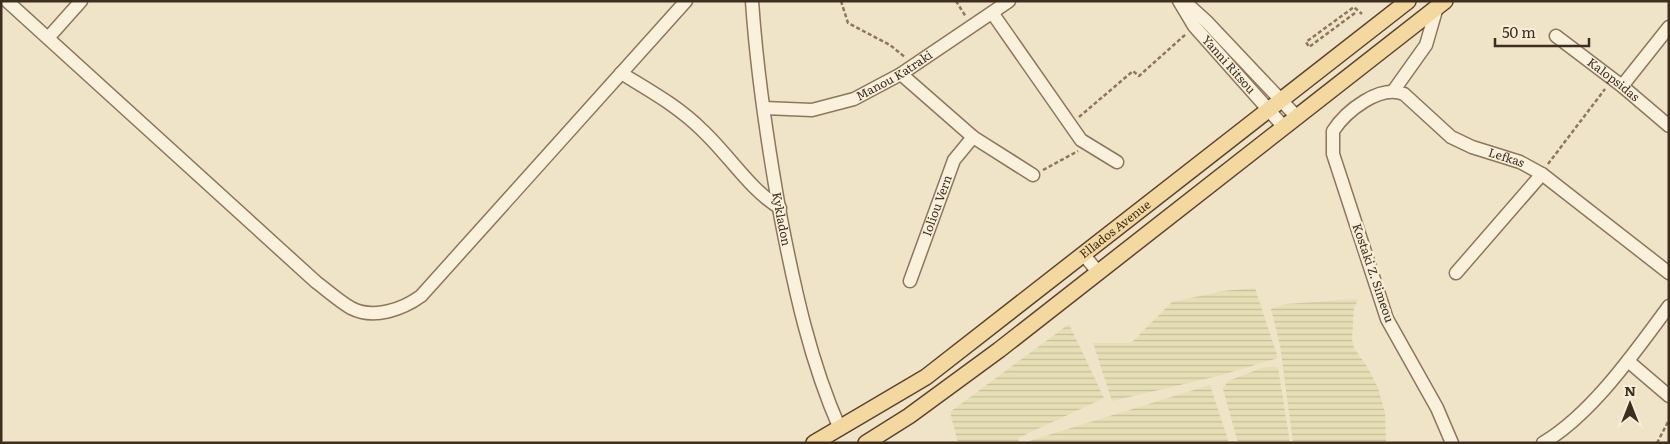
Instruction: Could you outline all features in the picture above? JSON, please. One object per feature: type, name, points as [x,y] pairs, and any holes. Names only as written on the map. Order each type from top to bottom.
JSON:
[{"type":"main road","name":"Ellados Avenue","points":[[814,443],[926,377],[1408,1]]},
{"type":"main road","name":"Ellados Avenue","points":[[866,443],[909,416],[999,350],[1441,4]]},
{"type":"street","points":[[6,1],[316,282],[353,309],[372,312],[389,312],[406,307],[421,296],[686,1]]},
{"type":"street","points":[[48,38],[81,1]]},
{"type":"street","name":"Kykladon","points":[[752,1],[764,108],[798,306],[816,371],[840,429]]},
{"type":"street","name":"Manou Katraki","points":[[764,108],[812,110],[854,99],[901,74],[993,14],[1009,1]]},
{"type":"street","name":"Yanni Ritsou","points":[[1179,1],[1194,26],[1283,126]]},
{"type":"street","name":"Yanni Ritsou","points":[[1184,1],[1296,116]]},
{"type":"street","points":[[1394,90],[1426,45],[1441,4]]},
{"type":"street","points":[[993,14],[1081,140],[1117,162]]},
{"type":"street","points":[[1617,83],[1669,27]]},
{"type":"street","name":"Kalopsidas","points":[[1556,36],[1669,126]]},
{"type":"street","points":[[621,74],[678,108],[732,161],[763,198],[780,208]]},
{"type":"street","points":[[901,74],[973,137],[1032,175]]},
{"type":"street","name":"Kostaki Z. Simeou","points":[[1394,90],[1382,93],[1367,101],[1338,124],[1332,138],[1333,154],[1387,319],[1437,408],[1452,443]]},
{"type":"street","name":"Lefkas","points":[[1394,90],[1404,94],[1451,137],[1472,147],[1520,162],[1542,174],[1669,273]]},
{"type":"street","name":"Ioliou Vern","points":[[910,280],[954,160],[973,137]]},
{"type":"street","points":[[1456,273],[1542,174]]},
{"type":"street","points":[[1083,254],[1098,272]]},
{"type":"street","points":[[1543,443],[1564,430],[1628,361],[1669,306]]},
{"type":"street","points":[[1628,361],[1669,396]]},
{"type":"path","points":[[840,1],[848,24],[890,45],[914,65]]},
{"type":"path","points":[[956,1],[972,27]]},
{"type":"path","points":[[1355,13],[1309,47],[1306,42],[1354,8],[1362,14]]},
{"type":"path","points":[[1070,125],[1133,71],[1139,76],[1194,26]]},
{"type":"path","points":[[1542,174],[1617,83]]},
{"type":"path","points":[[1032,175],[1089,146]]},
{"type":"path","points":[[1657,443],[1669,420]]},
{"type":"shaded area","points":[[1255,288],[1278,358],[1218,376],[1112,401],[1093,343],[1131,343],[1172,302],[1223,291]]},
{"type":"shaded area","points":[[1358,299],[1354,309],[1352,339],[1354,348],[1368,368],[1378,388],[1385,413],[1386,443],[1293,443],[1280,345],[1271,309],[1286,304]]},
{"type":"shaded area","points":[[1069,324],[1104,398],[1018,438],[1019,443],[958,443],[950,412]]},
{"type":"shaded area","points":[[1264,367],[1278,367],[1290,443],[1238,443],[1223,389],[1228,381]]},
{"type":"shaded area","points":[[1210,385],[1229,443],[1030,443],[1029,441]]}]
